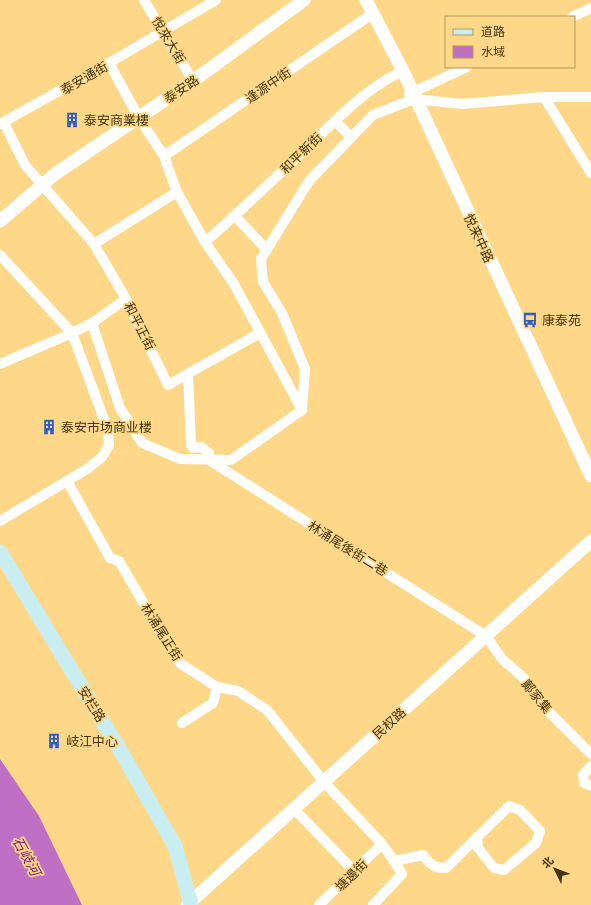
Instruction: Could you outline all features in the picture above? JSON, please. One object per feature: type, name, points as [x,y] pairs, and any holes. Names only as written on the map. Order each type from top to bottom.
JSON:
[{"type":"main road","name":"安栏路","points":[[0,552],[124,757],[175,846],[188,904]]},
{"type":"main road","name":"安栏路","points":[[0,563],[120,760],[170,849],[188,904]]},
{"type":"street","name":"悅來大街","points":[[144,0],[193,81]]},
{"type":"street","name":"泰安通街","points":[[2,124],[216,0]]},
{"type":"street","name":"泰安路","points":[[0,221],[43,186],[55,174],[193,81],[304,0]]},
{"type":"street","name":"悦来中路","points":[[366,0],[403,71],[412,95],[591,476]]},
{"type":"street","points":[[574,16],[591,8]]},
{"type":"street","name":"逢源中街","points":[[164,156],[372,14]]},
{"type":"street","points":[[109,63],[139,118],[164,156],[177,192],[205,242],[234,284],[302,410]]},
{"type":"street","points":[[302,410],[305,369],[282,313],[264,282],[261,258],[310,181],[373,115],[465,68]]},
{"type":"street","name":"和平新街","points":[[205,242],[235,216],[334,122],[385,79],[403,71]]},
{"type":"street","points":[[412,95],[462,104],[544,97],[591,97]]},
{"type":"street","points":[[544,97],[591,173]]},
{"type":"street","points":[[334,122],[352,137]]},
{"type":"street","name":"和平正街","points":[[2,124],[25,165],[94,244],[126,299],[168,385],[260,333]]},
{"type":"street","points":[[94,244],[177,192]]},
{"type":"street","points":[[235,216],[267,250]]},
{"type":"street","points":[[0,255],[72,333],[108,430],[108,445],[102,457],[87,469],[0,522]]},
{"type":"street","points":[[0,364],[92,323],[126,299]]},
{"type":"street","points":[[92,323],[120,408],[142,443],[180,459],[231,460],[302,410]]},
{"type":"street","points":[[188,374],[191,445],[193,448],[201,447],[209,453],[209,460]]},
{"type":"street","name":"林涌尾後街二巷","points":[[209,460],[486,636]]},
{"type":"street","name":"林涌尾正街","points":[[67,481],[110,558],[119,561],[168,646],[181,664],[217,688],[238,691],[267,710],[324,782],[382,844],[402,874],[373,905]]},
{"type":"street","name":"民权路","points":[[188,904],[591,541]]},
{"type":"street","name":"鄺家集","points":[[486,636],[502,659],[526,680],[543,706],[591,754]]},
{"type":"street","points":[[182,723],[213,704],[217,688]]},
{"type":"street","points":[[591,766],[582,775],[584,783],[591,786]]},
{"type":"street","points":[[394,861],[423,855],[428,863],[439,869],[446,868],[509,806],[520,810],[540,831],[536,843],[504,870],[494,868],[478,848],[478,837]]},
{"type":"street","points":[[294,809],[355,872]]},
{"type":"street","name":"塘邊街","points":[[319,905],[355,872],[382,844]]},
{"type":"water","name":"石岐河","points":[[0,759],[39,816],[82,905],[0,905]]},
{"type":"place","name":"泰安商業樓","points":[[72,120]]},
{"type":"place","name":"康泰苑","points":[[530,320]]},
{"type":"place","name":"泰安市场商业楼","points":[[49,427]]},
{"type":"place","name":"岐江中心","points":[[54,741]]}]
